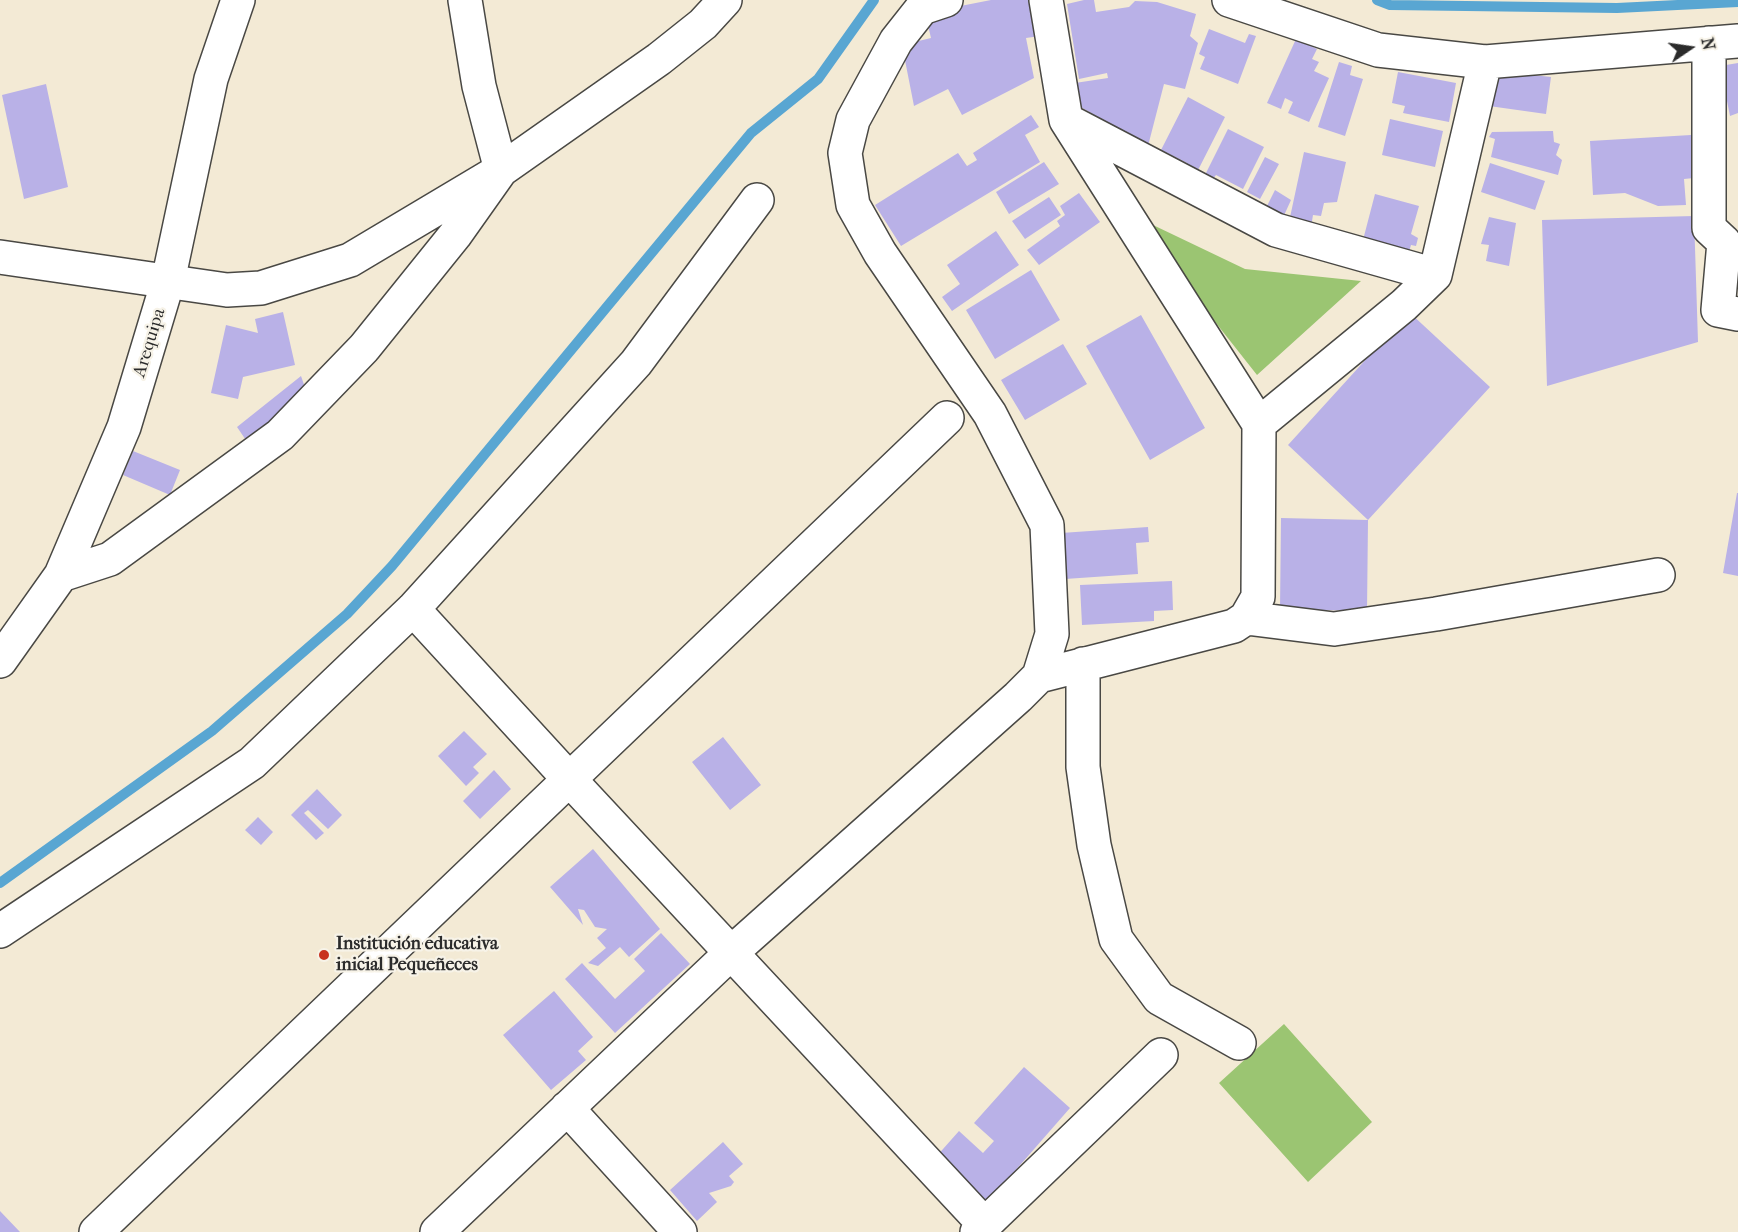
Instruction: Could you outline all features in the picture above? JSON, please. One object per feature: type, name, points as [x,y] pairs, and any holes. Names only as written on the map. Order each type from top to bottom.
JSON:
[{"type":"street","name":"Arequipa","points":[[0,661],[61,575],[124,427],[168,281],[212,79],[238,0]]},
{"type":"street","points":[[61,575],[110,559],[280,435],[364,348],[455,235],[501,170],[479,86],[465,0]]},
{"type":"street","points":[[0,257],[227,290],[261,288],[350,260],[501,170],[659,59],[703,24],[724,0]]},
{"type":"street","points":[[437,1232],[732,952],[1018,697],[1038,676],[1052,634],[1047,525],[990,414],[880,253],[853,206],[845,153],[853,120],[896,41],[922,8],[946,0]]},
{"type":"street","points":[[1038,676],[1234,626],[1246,618],[1258,597],[1259,424],[1066,120],[1046,0]]},
{"type":"street","points":[[1229,0],[1378,50],[1485,62],[1724,42],[1709,228],[1731,240],[1718,310],[1738,314]]},
{"type":"street","points":[[1259,424],[1404,305],[1435,275],[1485,62]]},
{"type":"street","points":[[1066,120],[1276,230],[1435,275]]},
{"type":"street","points":[[0,931],[252,763],[413,609],[636,363],[757,200]]},
{"type":"street","points":[[96,1232],[946,418]]},
{"type":"street","points":[[1246,618],[1334,628],[1436,614],[1658,575]]},
{"type":"street","points":[[413,609],[732,952],[981,1228],[1161,1055]]},
{"type":"street","points":[[1083,664],[1083,767],[1094,845],[1116,939],[1159,998],[1239,1043]]},
{"type":"street","points":[[567,1108],[680,1232]]},
{"type":"green space","points":[[1130,214],[1245,269],[1361,281],[1257,375]]},
{"type":"green space","points":[[1284,1024],[1372,1122],[1308,1182],[1219,1083]]},
{"type":"building","points":[[991,0],[1033,0],[1040,36],[1026,38],[1034,78],[962,115],[948,89],[914,106],[902,45],[931,38],[925,13]]},
{"type":"building","points":[[1094,0],[1096,12],[1129,7],[1135,1],[1157,2],[1196,14],[1190,36],[1198,43],[1185,89],[1164,84],[1148,146],[1079,106],[1075,83],[1108,78],[1107,73],[1079,79],[1067,4]]},
{"type":"building","points":[[1209,29],[1245,43],[1249,34],[1256,36],[1238,84],[1200,69],[1205,57],[1199,54]]},
{"type":"building","points":[[1296,39],[1317,49],[1312,59],[1319,62],[1314,71],[1329,78],[1309,122],[1288,113],[1293,102],[1285,98],[1281,109],[1267,103]]},
{"type":"building","points":[[1339,62],[1352,66],[1350,75],[1363,79],[1345,136],[1318,127]]},
{"type":"building","points":[[1738,63],[1738,113],[1730,116],[1720,66]]},
{"type":"building","points":[[1497,71],[1551,77],[1546,114],[1489,106]]},
{"type":"building","points":[[1398,72],[1456,83],[1449,122],[1403,113],[1405,106],[1392,103]]},
{"type":"building","points":[[46,84],[68,187],[24,199],[2,95]]},
{"type":"building","points":[[1188,97],[1225,117],[1193,180],[1181,174],[1187,163],[1161,150]]},
{"type":"building","points":[[1031,115],[1039,127],[1025,135],[1040,162],[901,246],[875,205],[958,153],[967,166],[977,160],[973,153]]},
{"type":"building","points":[[1390,119],[1443,131],[1435,167],[1382,155]]},
{"type":"building","points":[[1228,129],[1264,147],[1243,189],[1216,175],[1208,185],[1202,181]]},
{"type":"building","points":[[1553,131],[1554,142],[1560,144],[1556,155],[1562,160],[1558,175],[1491,157],[1495,139],[1489,137],[1492,132]]},
{"type":"building","points":[[1691,135],[1694,178],[1684,179],[1686,205],[1658,206],[1625,193],[1593,195],[1590,141]]},
{"type":"building","points":[[1304,152],[1346,162],[1337,202],[1324,203],[1321,216],[1313,215],[1311,227],[1289,222]]},
{"type":"building","points":[[1265,157],[1279,164],[1260,199],[1247,192]]},
{"type":"building","points":[[1044,162],[1059,184],[1009,214],[996,192]]},
{"type":"building","points":[[1490,163],[1545,181],[1535,210],[1481,192]]},
{"type":"building","points":[[1275,190],[1291,200],[1281,222],[1264,212]]},
{"type":"building","points":[[1079,193],[1100,222],[1039,265],[1027,250],[1060,226],[1057,221],[1065,215],[1060,206]]},
{"type":"building","points":[[1375,194],[1419,206],[1411,234],[1418,238],[1416,246],[1411,245],[1409,252],[1363,240]]},
{"type":"building","points":[[1049,197],[1061,215],[1025,239],[1012,221]]},
{"type":"building","points":[[1694,216],[1698,342],[1547,386],[1542,220]]},
{"type":"building","points":[[1489,217],[1516,223],[1509,266],[1486,261],[1489,245],[1481,244]]},
{"type":"building","points":[[996,231],[1019,265],[952,311],[942,297],[960,284],[947,265]]},
{"type":"building","points":[[1031,270],[1060,320],[995,359],[966,310]]},
{"type":"building","points":[[283,312],[295,365],[243,377],[238,399],[211,393],[226,325],[258,333],[255,319]]},
{"type":"building","points":[[1409,312],[1490,387],[1368,520],[1288,445]]},
{"type":"building","points":[[1141,315],[1205,428],[1150,460],[1086,346]]},
{"type":"building","points":[[1063,344],[1087,384],[1025,420],[1001,380]]},
{"type":"building","points":[[301,376],[309,399],[252,449],[237,427]]},
{"type":"building","points":[[133,451],[180,470],[170,495],[123,475]]},
{"type":"building","points":[[1738,493],[1738,576],[1723,573]]},
{"type":"building","points":[[1281,518],[1368,520],[1367,611],[1280,609]]},
{"type":"building","points":[[1148,527],[1149,542],[1136,543],[1138,574],[1065,579],[1061,533]]},
{"type":"building","points":[[1172,581],[1173,610],[1154,611],[1154,621],[1082,625],[1080,585]]},
{"type":"building","points":[[464,731],[487,754],[473,767],[479,773],[466,786],[438,756]]},
{"type":"building","points":[[723,737],[761,785],[730,810],[692,762]]},
{"type":"building","points":[[494,770],[511,789],[480,819],[463,801]]},
{"type":"building","points":[[317,789],[342,815],[328,829],[308,810],[304,813],[324,833],[316,840],[291,815]]},
{"type":"building","points":[[258,817],[273,832],[261,845],[245,830]]},
{"type":"building","points":[[593,849],[660,929],[629,957],[620,947],[598,966],[588,963],[606,948],[597,938],[607,929],[595,927],[584,910],[578,909],[583,925],[550,887]]},
{"type":"building","points":[[661,933],[690,964],[615,1033],[565,979],[582,963],[615,999],[645,971],[634,959]]},
{"type":"building","points":[[554,991],[593,1037],[578,1051],[586,1060],[551,1090],[503,1035]]},
{"type":"building","points":[[1024,1067],[1070,1108],[986,1204],[935,1158],[959,1131],[983,1153],[994,1141],[974,1123]]},
{"type":"building","points":[[723,1142],[743,1164],[729,1176],[734,1182],[731,1186],[709,1193],[717,1202],[697,1221],[670,1190]]},
{"type":"building","points":[[0,1211],[20,1232],[0,1232]]},
{"type":"waterway","points":[[0,883],[212,731],[347,614],[392,566],[751,133],[818,79],[874,0]]},
{"type":"waterway","points":[[1377,0],[1390,5],[1617,8],[1738,2]]},
{"type":"place","name":"Institución educativa inicial Pequeñeces","points":[[324,955]]}]
